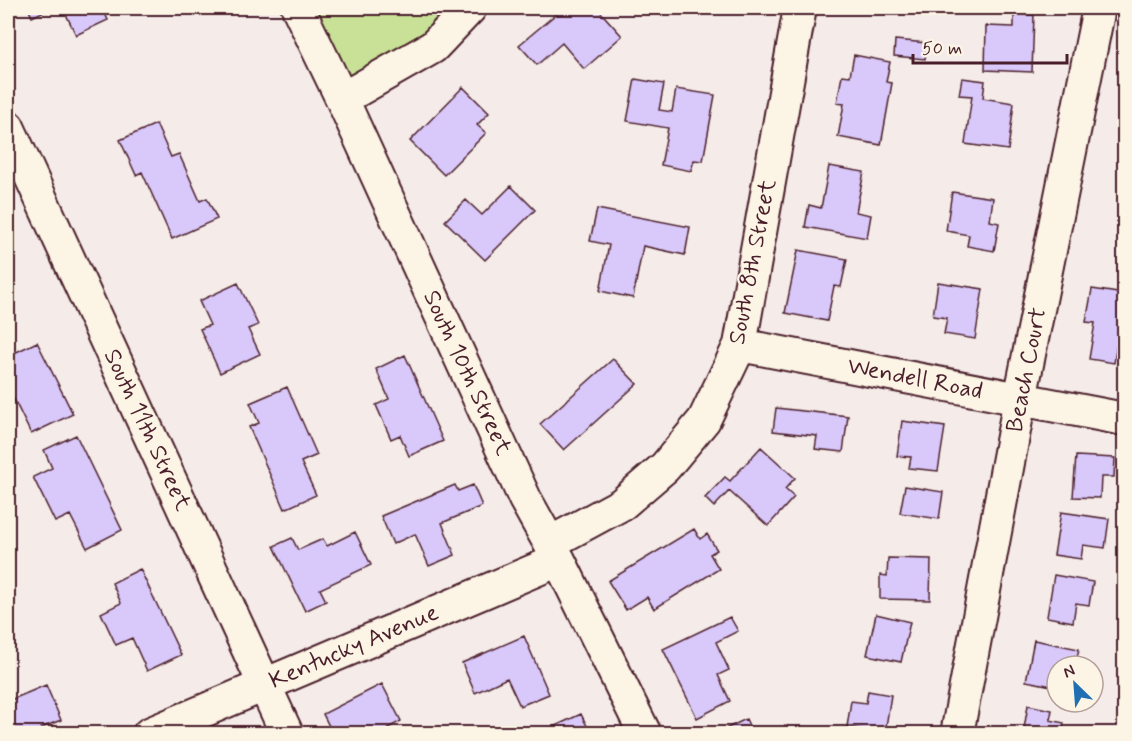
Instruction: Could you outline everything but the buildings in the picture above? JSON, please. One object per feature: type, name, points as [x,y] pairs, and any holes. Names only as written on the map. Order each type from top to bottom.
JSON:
[{"type":"street","name":"South 10th Street","points":[[298,8],[525,499],[555,551],[645,734]]},
{"type":"street","points":[[342,99],[433,47],[470,8]]},
{"type":"street","name":"South 8th Street","points":[[555,551],[622,504],[665,467],[704,420],[741,345],[800,8]]},
{"type":"street","name":"Beach Court","points":[[957,734],[1020,399],[1099,8]]},
{"type":"street","name":"South 11th Street","points":[[8,127],[287,734]]},
{"type":"street","name":"Wendell Road","points":[[741,345],[1125,419]]},
{"type":"street","name":"Kentucky Avenue","points":[[149,734],[265,684],[555,551]]},
{"type":"green space","points":[[309,8],[451,8],[406,49],[353,76],[344,73]]}]
